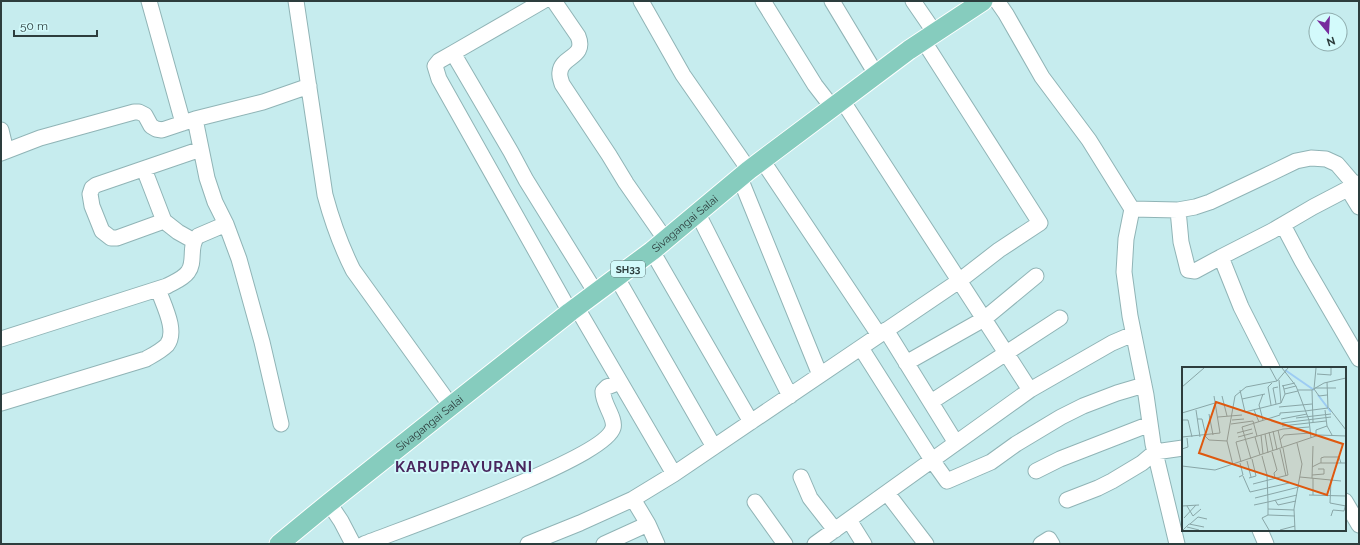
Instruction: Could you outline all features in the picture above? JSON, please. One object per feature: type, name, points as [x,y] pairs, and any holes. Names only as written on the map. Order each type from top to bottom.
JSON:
[{"type":"main road","name":"Sivagangai Salai","points":[[287,541],[329,502],[698,214],[750,169],[876,74],[929,36],[983,1]]},
{"type":"street","points":[[149,1],[189,121],[201,149],[207,178],[215,202],[226,224],[239,259],[262,342],[280,424]]},
{"type":"street","points":[[296,1],[325,195],[342,247],[353,270],[451,406]]},
{"type":"street","points":[[543,1],[439,61],[435,66],[439,79],[574,310],[620,382],[674,474]]},
{"type":"street","points":[[554,1],[578,36],[580,42],[580,48],[576,54],[562,66],[560,71],[562,84],[626,183],[751,422]]},
{"type":"street","points":[[641,1],[683,75],[750,169],[906,363],[956,443]]},
{"type":"street","points":[[763,1],[815,85],[837,104],[959,281],[1030,390]]},
{"type":"street","points":[[832,1],[876,74]]},
{"type":"street","points":[[528,544],[633,499],[674,474],[959,281],[999,250],[1040,223],[929,36],[913,1]]},
{"type":"street","points":[[997,1],[1042,77],[1089,140],[1132,209],[1126,239],[1124,272],[1133,334],[1144,385],[1155,452],[1177,544]]},
{"type":"street","points":[[453,53],[526,180],[596,293]]},
{"type":"street","points":[[1,130],[3,152],[40,138],[134,112],[139,112],[145,115],[151,126],[162,130],[189,121],[263,102],[309,86]]},
{"type":"street","points":[[164,221],[117,238],[111,238],[102,231],[92,206],[90,194],[92,188],[96,185],[201,149]]},
{"type":"street","points":[[1132,209],[1178,210],[1195,207],[1210,202],[1296,161],[1311,158],[1326,159],[1338,164],[1354,186],[1359,207]]},
{"type":"street","points":[[144,169],[164,221],[178,232],[194,241]]},
{"type":"street","points":[[750,169],[820,375]]},
{"type":"street","points":[[1178,210],[1180,242],[1188,270],[1195,271],[1354,186]]},
{"type":"street","points":[[698,214],[790,396]]},
{"type":"street","points":[[1,339],[167,286],[188,273],[192,264],[194,241],[198,236],[226,224]]},
{"type":"street","points":[[1283,225],[1359,359]]},
{"type":"street","points":[[1221,257],[1240,307],[1271,367]]},
{"type":"street","points":[[906,363],[984,319],[1036,276]]},
{"type":"street","points":[[617,278],[714,447]]},
{"type":"street","points":[[1,403],[146,359],[158,352],[167,344],[171,335],[170,323],[158,289]]},
{"type":"street","points":[[931,402],[1007,354],[1060,318]]},
{"type":"street","points":[[815,544],[1030,390],[1112,343],[1133,334]]},
{"type":"street","points":[[861,348],[947,481],[991,462],[1016,444],[1072,412],[1117,392],[1144,385]]},
{"type":"street","points":[[364,544],[502,492],[572,459],[601,443],[609,435],[613,428],[612,420],[603,397],[603,391],[620,382]]},
{"type":"street","points":[[1036,471],[1060,459],[1150,424]]},
{"type":"street","points":[[1067,500],[1098,488],[1142,463],[1155,452],[1182,448]]},
{"type":"street","points":[[801,477],[810,498],[835,530]]},
{"type":"street","points":[[887,492],[926,544]]},
{"type":"street","points":[[633,499],[648,524],[657,544]]},
{"type":"street","points":[[329,502],[353,544]]},
{"type":"street","points":[[755,502],[785,544]]},
{"type":"street","points":[[1346,503],[1359,525]]},
{"type":"street","points":[[849,520],[864,544]]},
{"type":"street","points":[[604,544],[648,524]]},
{"type":"street","points":[[1260,531],[1266,544]]},
{"type":"street","points":[[1041,544],[1049,539],[1052,544]]},
{"type":"district","name":"KARUPPAYURANI","points":[[464,467]]}]
